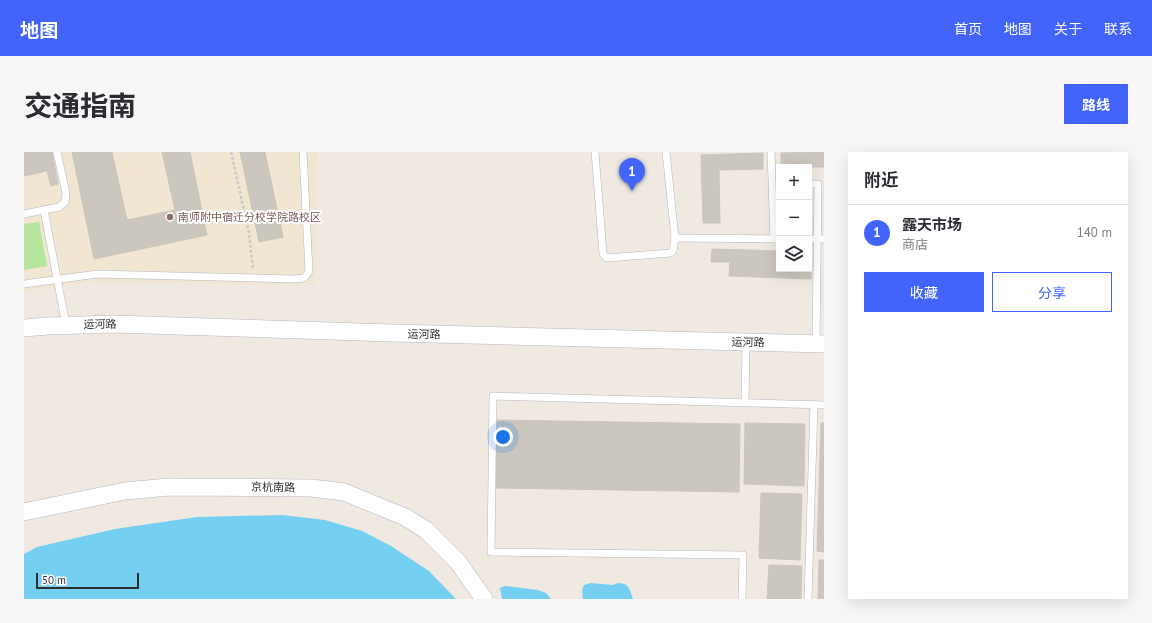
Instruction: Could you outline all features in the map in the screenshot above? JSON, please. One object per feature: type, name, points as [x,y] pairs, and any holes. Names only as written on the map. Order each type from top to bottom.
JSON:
[{"type":"street","name":"运河路","points":[[24,328],[114,324],[820,344]]},
{"type":"street","name":"京杭南路","points":[[24,512],[125,491],[169,487],[311,488],[344,492],[405,517],[426,530],[458,562],[484,599]]},
{"type":"lane","points":[[24,214],[59,207],[65,202],[66,193],[57,152]]},
{"type":"lane","points":[[24,284],[97,274],[304,278],[309,271],[303,152]]},
{"type":"lane","points":[[595,152],[604,256],[607,258],[672,253],[675,238],[666,152]]},
{"type":"lane","points":[[771,152],[776,184]]},
{"type":"lane","points":[[812,184],[818,184],[821,239],[820,344]]},
{"type":"lane","points":[[776,200],[777,236]]},
{"type":"lane","points":[[44,210],[66,325]]},
{"type":"lane","points":[[675,238],[776,239]]},
{"type":"lane","points":[[745,403],[746,342]]},
{"type":"lane","points":[[742,599],[743,555],[491,552],[493,396],[824,405]]},
{"type":"lane","points":[[808,599],[814,404]]},
{"type":"path","points":[[231,152],[248,233],[254,278]]},
{"type":"shaded area","name":"南师附中宿迁分校学院路校区","points":[[24,152],[318,152],[315,285],[91,282],[24,291]]},
{"type":"green space","points":[[39,222],[47,266],[24,270],[24,224]]},
{"type":"water","points":[[282,515],[325,520],[362,531],[391,546],[429,571],[456,599],[24,599],[24,554],[37,547],[115,529],[197,517]]},
{"type":"water","points":[[591,583],[613,585],[618,583],[625,584],[629,588],[633,599],[583,599],[582,590],[584,585]]},
{"type":"water","points":[[505,586],[538,590],[546,593],[551,599],[502,599],[500,588]]},
{"type":"building","points":[[24,152],[52,152],[58,184],[51,186],[47,171],[24,176]]},
{"type":"building","points":[[72,152],[112,152],[127,220],[175,210],[162,152],[190,152],[207,235],[94,259]]},
{"type":"building","points":[[240,152],[265,152],[283,237],[259,242]]},
{"type":"building","points":[[824,152],[824,167],[812,167],[812,164],[781,164],[781,153]]},
{"type":"building","points":[[763,153],[763,169],[719,170],[720,223],[703,223],[701,155]]},
{"type":"building","points":[[712,249],[776,251],[776,272],[811,272],[811,279],[729,276],[730,262],[711,262]]},
{"type":"building","points":[[497,420],[740,424],[739,492],[496,488]]},
{"type":"building","points":[[745,423],[805,424],[804,486],[744,484]]},
{"type":"building","points":[[821,423],[824,423],[824,552],[817,551]]},
{"type":"building","points":[[761,493],[802,494],[800,560],[759,558]]},
{"type":"building","points":[[819,560],[824,560],[824,599],[818,599]]},
{"type":"building","points":[[769,565],[802,566],[801,599],[767,599]]},
{"type":"place","name":"露天市场","points":[[632,191]]},
{"type":"place","name":"南师附中宿迁分校学院路校区","points":[[170,217]]}]
